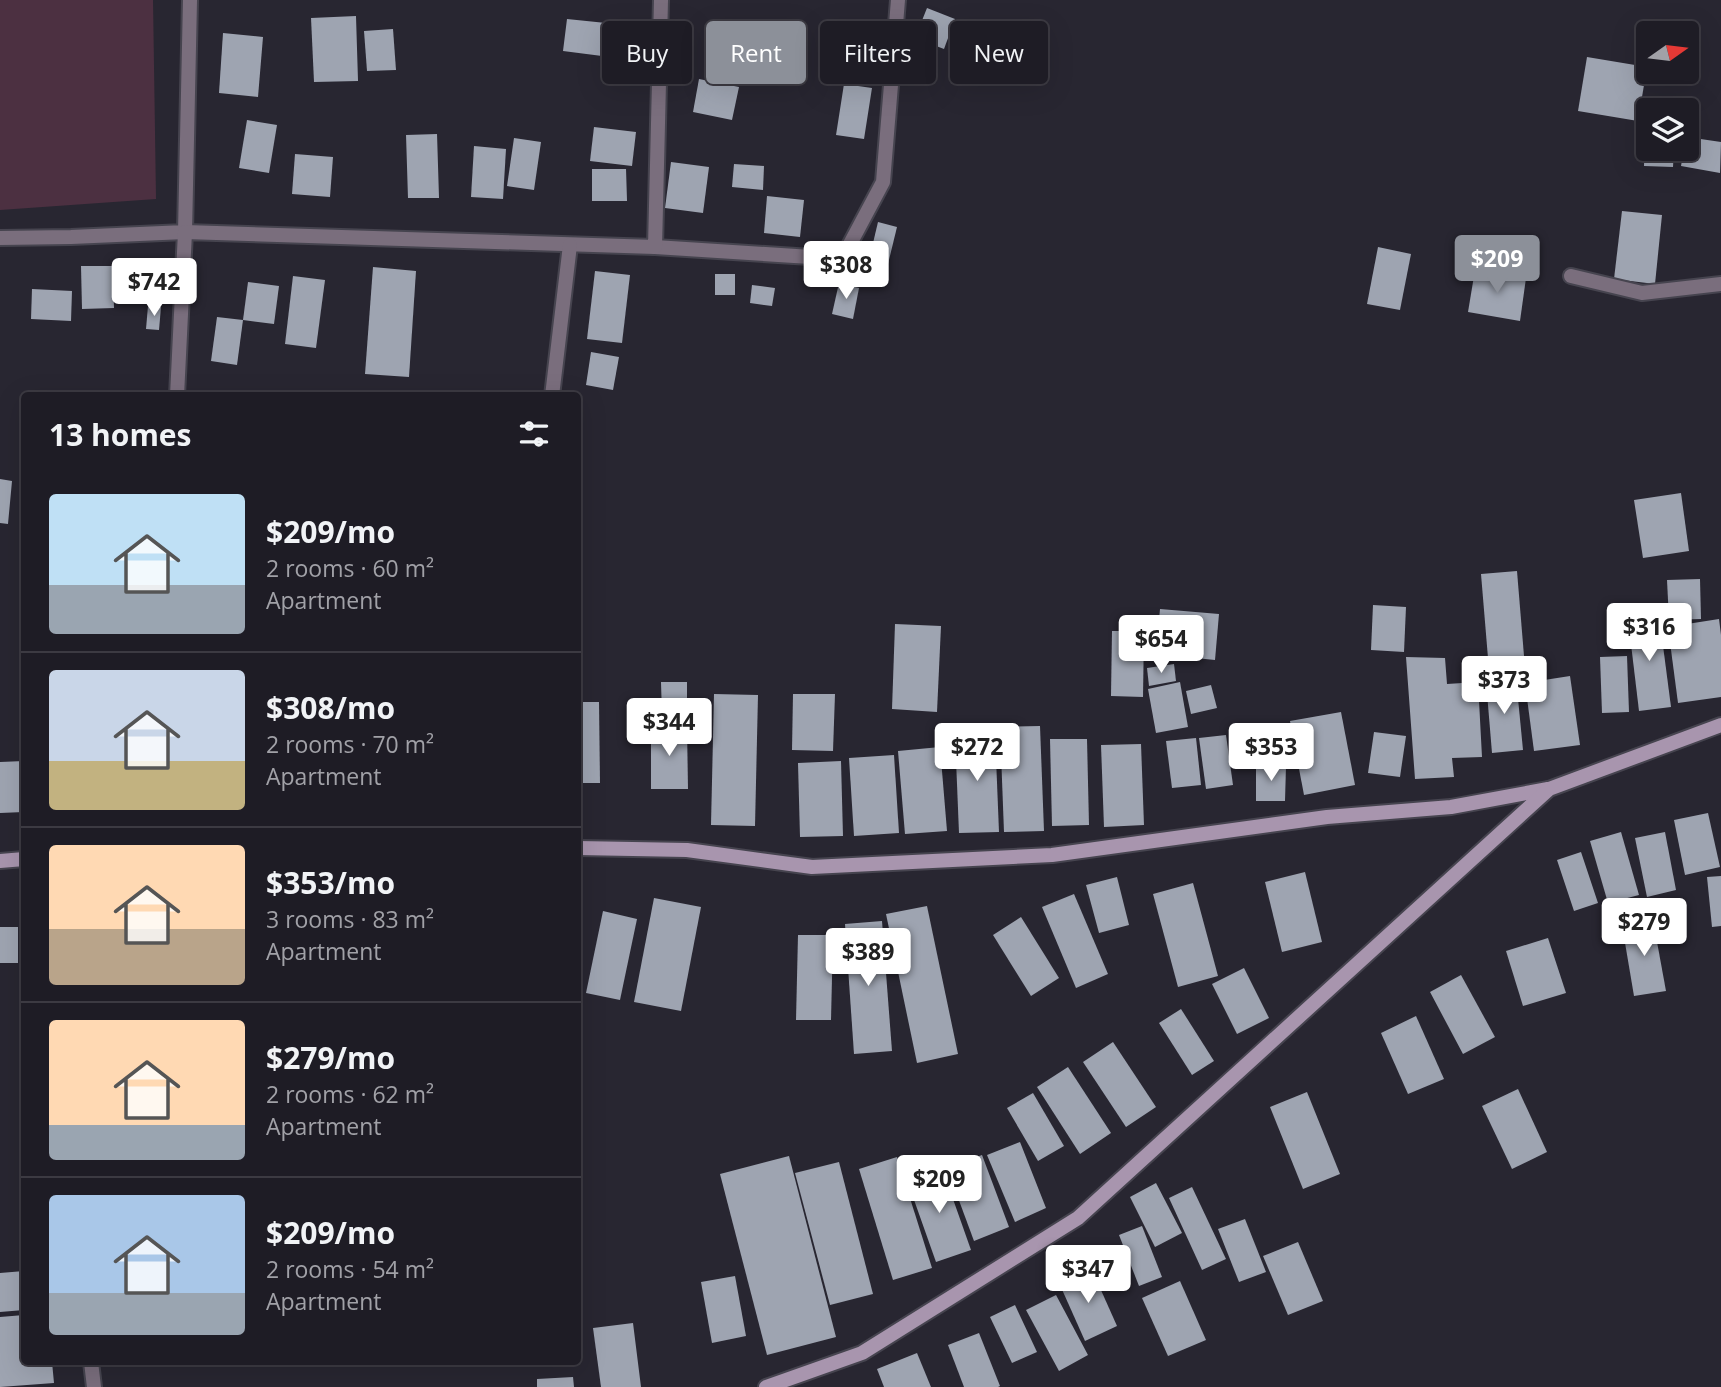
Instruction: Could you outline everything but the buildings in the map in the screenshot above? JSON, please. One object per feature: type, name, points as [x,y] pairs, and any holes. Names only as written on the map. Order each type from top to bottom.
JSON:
[{"type":"street","points":[[177,392],[185,232],[190,0]]},
{"type":"street","points":[[655,247],[662,0]]},
{"type":"street","points":[[0,238],[185,232],[655,247],[842,259],[883,182],[898,0]]},
{"type":"street","points":[[552,392],[570,245]]},
{"type":"street","points":[[1571,276],[1642,293],[1721,284]]},
{"type":"street","points":[[581,848],[687,850],[812,867],[1052,855],[1327,817],[1451,807],[1549,789],[1721,724]]},
{"type":"street","points":[[766,1387],[862,1353],[1078,1218],[1549,789]]},
{"type":"street","points":[[0,861],[21,859]]},
{"type":"street","points":[[91,1365],[94,1387]]},
{"type":"shaded area","points":[[0,0],[153,0],[156,199],[0,210]]}]
